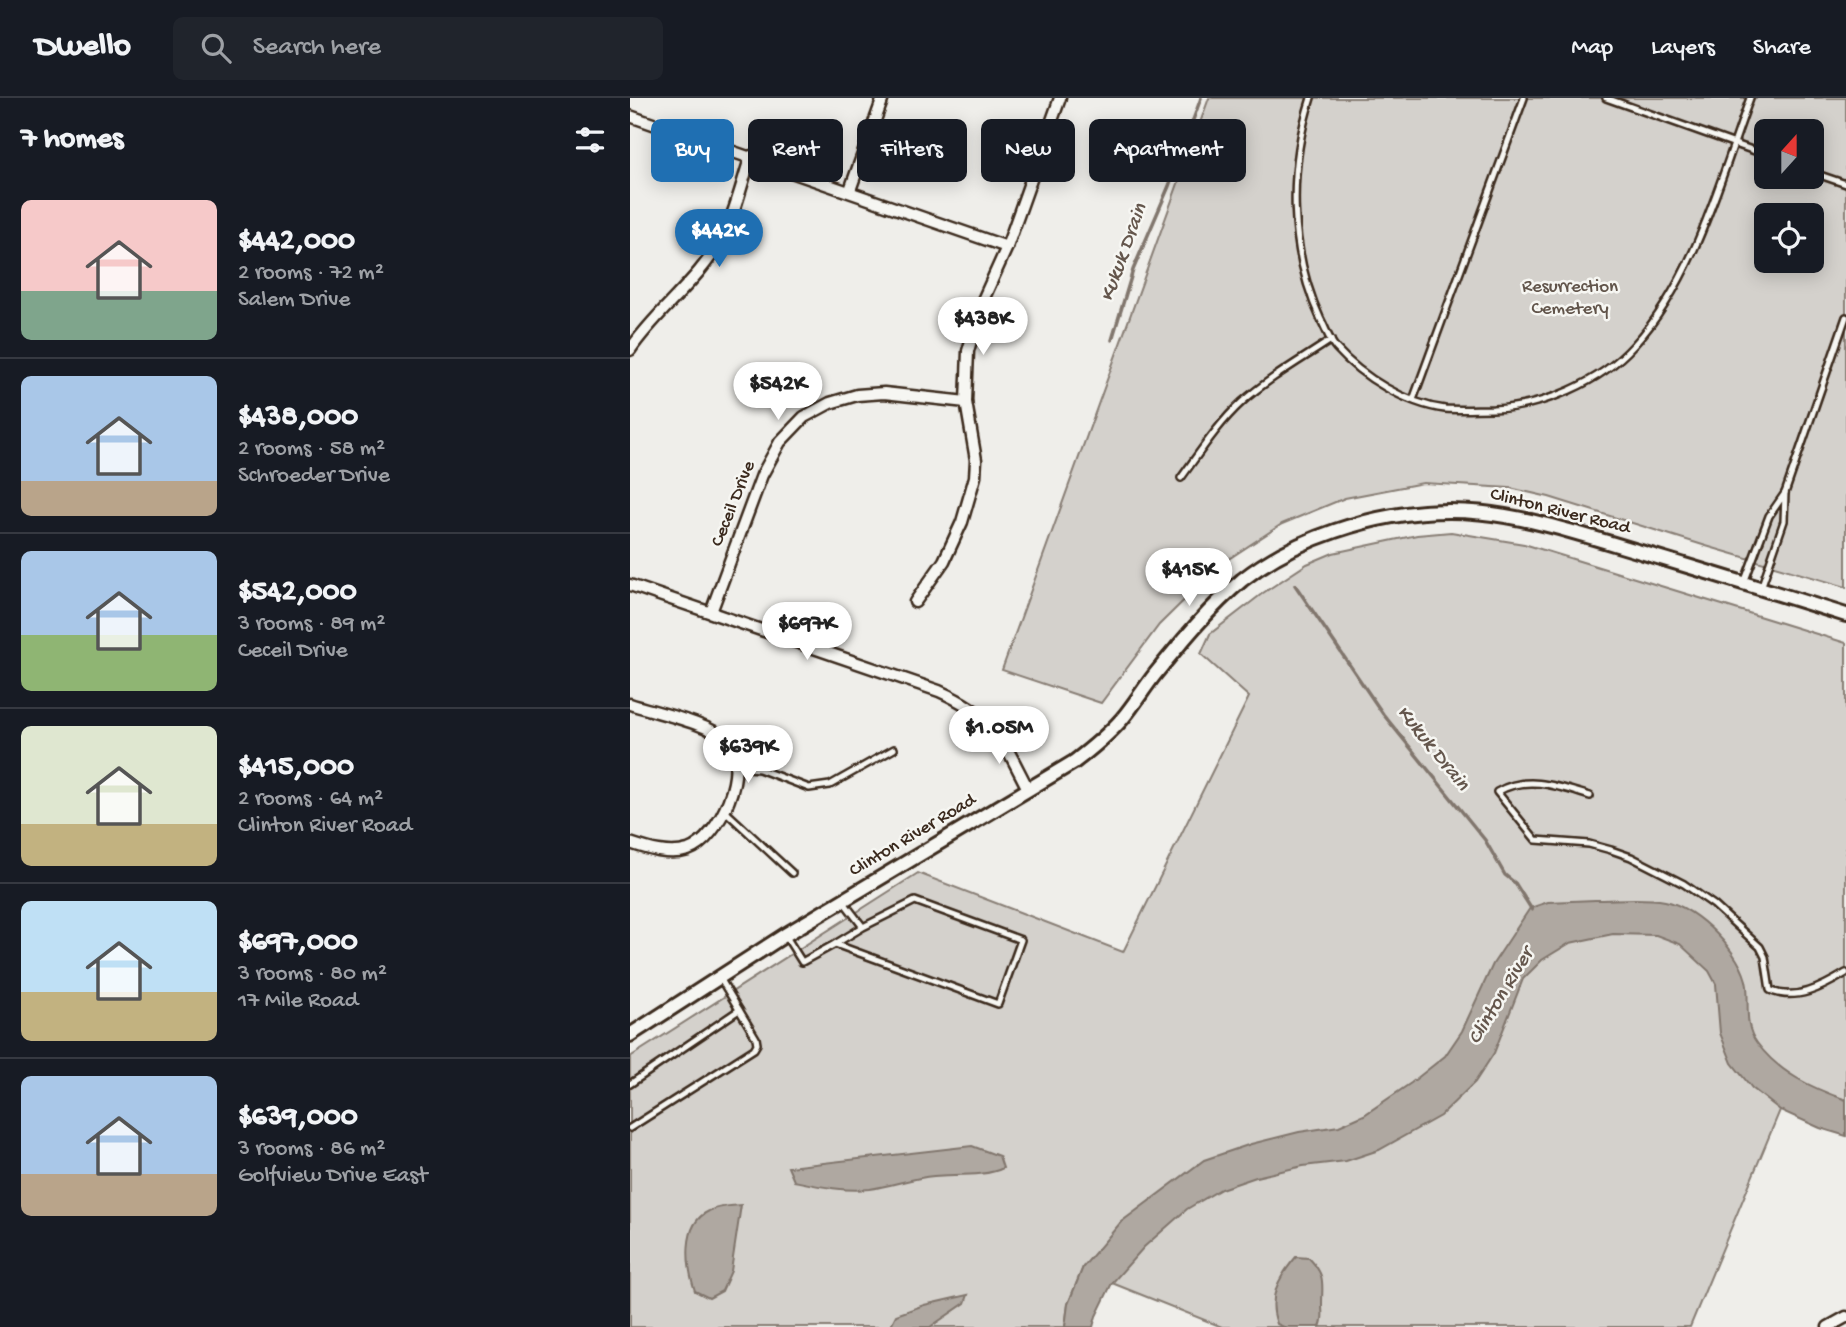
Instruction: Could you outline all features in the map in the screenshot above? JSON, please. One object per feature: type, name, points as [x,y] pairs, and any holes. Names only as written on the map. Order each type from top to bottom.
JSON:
[{"type":"street","points":[[850,190],[883,98]]},
{"type":"street","points":[[915,602],[954,542],[975,477],[976,460],[966,402],[968,351],[982,300],[1007,247],[1060,98]]},
{"type":"street","points":[[630,116],[748,155]]},
{"type":"street","points":[[630,350],[694,278],[724,236],[748,165]]},
{"type":"street","points":[[827,182],[1007,247]]},
{"type":"street","name":"Ceceil Drive","points":[[711,612],[762,475],[780,442],[804,417],[830,403],[857,395],[884,393],[966,402]]},
{"type":"street","name":"Clinton River Road","points":[[630,1035],[785,935],[1074,762],[1122,719],[1197,624],[1245,578],[1290,549],[1348,527],[1414,512],[1448,510],[1490,513],[1559,528],[1846,615]]},
{"type":"street","points":[[630,585],[939,691],[964,702],[994,728],[1028,789]]},
{"type":"street","points":[[630,704],[715,733],[732,747],[737,767],[724,810],[712,834],[690,849],[673,852],[630,843]]},
{"type":"street","points":[[1828,1327],[1846,1317]]},
{"type":"lane","points":[[1311,98],[1298,158],[1297,237],[1313,302],[1331,340],[1351,362],[1371,377],[1413,400],[1442,408],[1464,410],[1536,403],[1603,372],[1632,348],[1663,308],[1699,237],[1750,98]]},
{"type":"lane","points":[[1413,400],[1524,98]]},
{"type":"lane","points":[[1606,98],[1754,151]]},
{"type":"lane","points":[[1824,176],[1846,184]]},
{"type":"lane","points":[[1744,583],[1769,516],[1785,492],[1846,317]]},
{"type":"lane","points":[[1181,478],[1219,426],[1242,403],[1265,384],[1331,340]]},
{"type":"lane","points":[[1761,588],[1784,521],[1785,492]]},
{"type":"lane","points":[[737,767],[759,769],[810,788],[830,785],[894,749]]},
{"type":"lane","points":[[1590,796],[1537,782],[1506,787],[1497,792],[1536,840],[1588,844],[1631,857],[1684,884],[1714,905],[1760,947],[1765,957],[1770,990],[1783,996],[1808,991],[1826,985],[1846,973]]},
{"type":"lane","points":[[724,810],[792,873]]},
{"type":"lane","points":[[843,901],[863,928]]},
{"type":"lane","points":[[785,935],[802,962],[863,928],[915,901],[1021,940],[998,1004],[835,944]]},
{"type":"lane","points":[[630,1128],[754,1049],[757,1044],[720,978]]},
{"type":"lane","points":[[630,1084],[739,1010]]},
{"type":"green space","name":"Resurrection Cemetery","points":[[1209,98],[1846,98],[1846,587],[1549,497],[1510,488],[1423,483],[1345,498],[1282,524],[1221,564],[1159,625],[1101,703],[1002,670],[1179,182],[1246,182],[1246,119],[1201,119]]},
{"type":"green space","points":[[1451,532],[1524,544],[1846,643],[1846,1100],[1835,1096],[1780,1110],[1690,1327],[1222,1327],[1112,1283],[1083,1267],[1068,1304],[1065,1327],[630,1327],[630,1057],[918,873],[1123,952],[1249,697],[1201,654],[1210,634],[1263,593],[1307,564],[1333,553],[1417,535]]},
{"type":"water","name":"Clinton River","points":[[1639,899],[1665,901],[1691,912],[1728,947],[1744,973],[1750,1030],[1757,1043],[1786,1071],[1846,1100],[1846,1136],[1780,1110],[1752,1088],[1732,1063],[1720,1033],[1716,984],[1709,971],[1680,944],[1656,935],[1613,934],[1570,943],[1542,960],[1523,979],[1494,1053],[1475,1082],[1440,1116],[1379,1150],[1346,1161],[1303,1166],[1256,1177],[1221,1189],[1187,1209],[1144,1247],[1112,1283],[1093,1327],[1065,1327],[1068,1304],[1083,1267],[1121,1222],[1204,1160],[1251,1144],[1299,1132],[1339,1126],[1364,1115],[1445,1056],[1462,1031],[1493,964],[1530,908],[1548,902]]},
{"type":"water","points":[[972,1146],[999,1156],[1003,1168],[988,1173],[942,1175],[870,1189],[851,1190],[794,1181],[788,1167]]},
{"type":"water","points":[[741,1205],[731,1271],[722,1291],[709,1298],[695,1291],[689,1259],[690,1236],[700,1217],[709,1211]]},
{"type":"water","points":[[1296,1257],[1309,1258],[1321,1275],[1320,1327],[1284,1327],[1277,1324],[1273,1305],[1276,1288]]},
{"type":"water","points":[[968,1295],[965,1303],[930,1327],[890,1327],[896,1315],[924,1305]]},
{"type":"waterway","name":"Kukuk Drain","points":[[1112,340],[1133,270],[1169,186],[1201,98]]},
{"type":"waterway","name":"Kukuk Drain","points":[[1295,585],[1383,714],[1485,840],[1505,875],[1515,883],[1532,910]]}]
